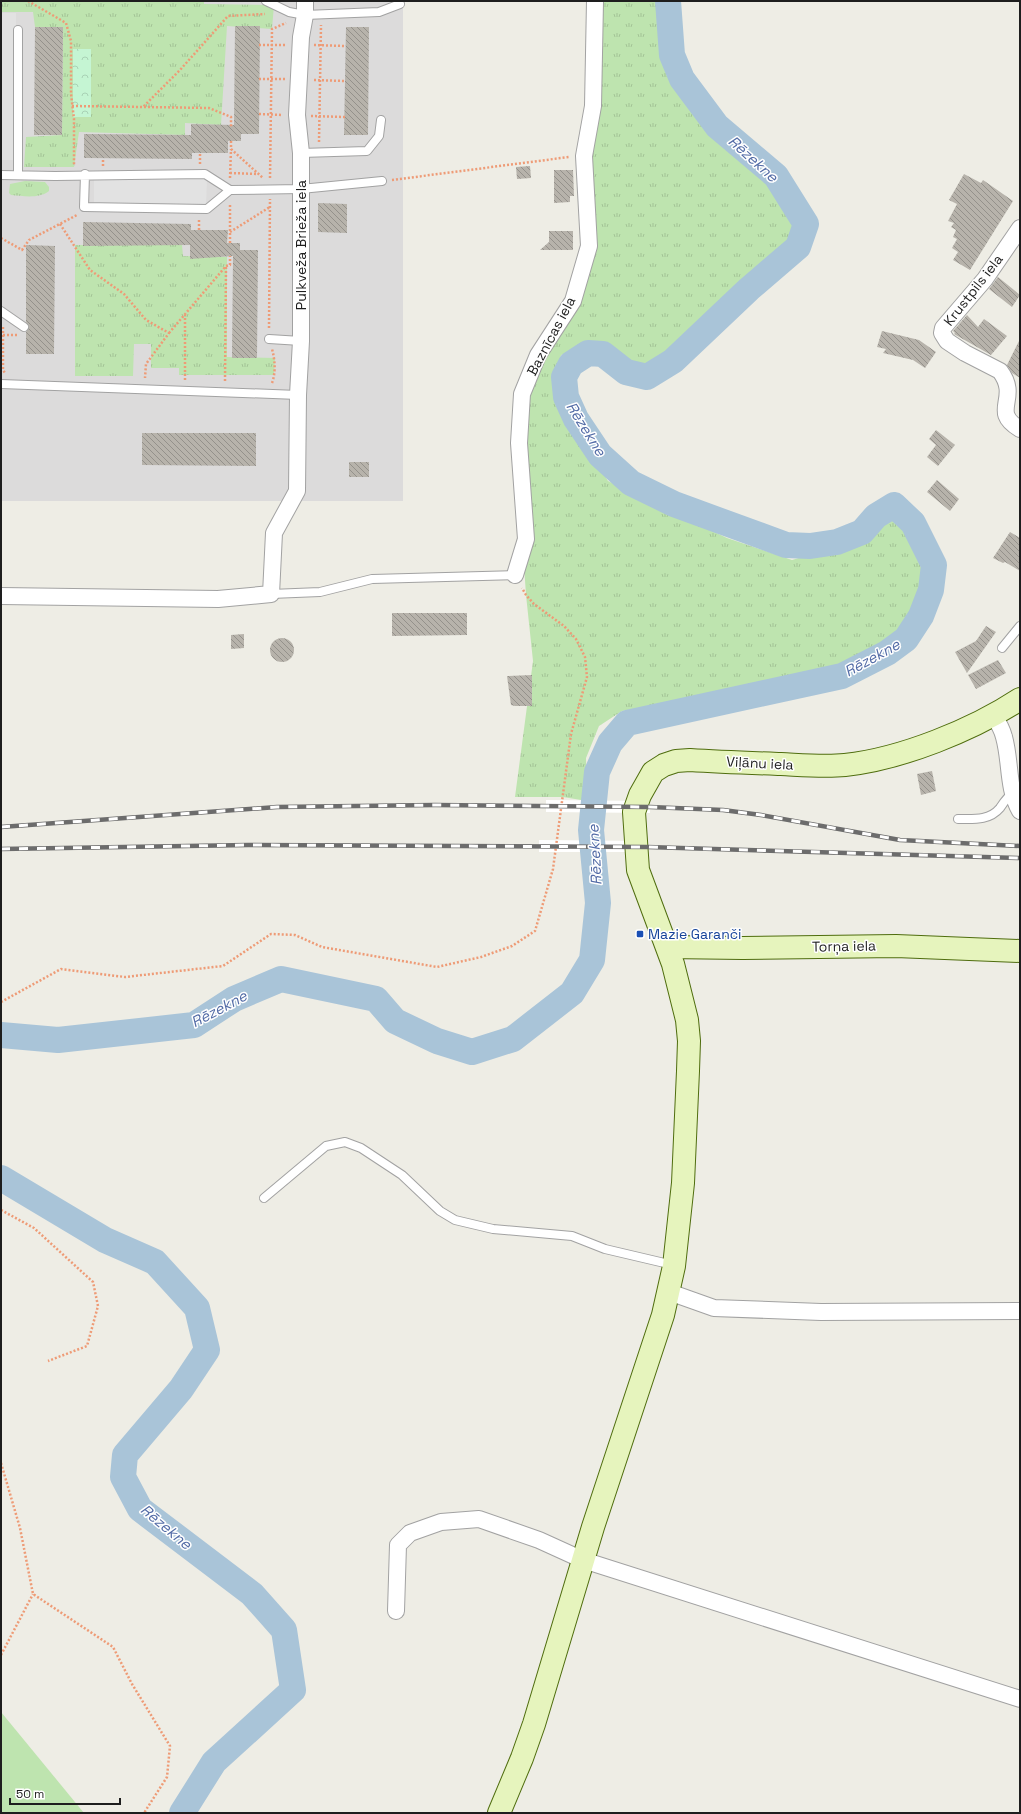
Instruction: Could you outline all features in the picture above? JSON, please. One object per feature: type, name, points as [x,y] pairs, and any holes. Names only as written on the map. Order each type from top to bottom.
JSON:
[{"type":"main road","name":"Viļānu iela","points":[[499,1813],[522,1758],[534,1724],[583,1560],[669,1292],[674,1266],[683,1183],[689,1041],[683,1001],[667,947],[638,870],[634,812],[640,795],[653,772],[664,765],[676,761],[690,760],[819,766],[845,765],[871,761],[917,748],[964,730],[1020,699]]},
{"type":"main road","name":"Torņa iela","points":[[667,947],[743,948],[896,946],[1020,951]]},
{"type":"street","name":"Baznīcas iela","points":[[515,575],[526,539],[519,443],[522,394],[538,355],[572,301],[589,246],[584,156],[593,106],[595,1]]},
{"type":"street","name":"Pulkveža Brieža iela","points":[[271,594],[274,533],[297,491],[300,341],[301,153],[297,116],[301,37],[305,8]]},
{"type":"street","name":"Krustpils iela","points":[[1020,228],[985,279],[946,323],[942,333],[944,338],[953,346],[1000,371],[1007,377],[1011,383],[1013,391],[1013,400],[1007,415],[1009,421],[1020,429]]},
{"type":"street","points":[[1,596],[218,599],[271,594]]},
{"type":"street","points":[[994,714],[1004,737],[1013,793],[1015,802],[1020,810]]},
{"type":"street","points":[[669,1292],[714,1308],[821,1312],[1020,1311]]},
{"type":"street","points":[[396,1612],[398,1546],[410,1533],[441,1522],[479,1519],[539,1540],[583,1560],[1020,1699]]},
{"type":"lane","points":[[266,1],[289,12],[305,8],[321,14],[379,12],[400,4]]},
{"type":"lane","points":[[18,30],[18,175]]},
{"type":"lane","points":[[301,153],[367,151],[379,136],[381,120]]},
{"type":"lane","points":[[85,174],[84,207],[92,208],[207,210],[230,190]]},
{"type":"lane","points":[[1,175],[205,174],[230,190],[301,189],[382,181]]},
{"type":"lane","points":[[2,312],[24,327]]},
{"type":"lane","points":[[269,339],[300,341]]},
{"type":"lane","points":[[1,384],[298,394]]},
{"type":"lane","points":[[271,594],[320,592],[372,580],[515,575]]},
{"type":"lane","points":[[1002,648],[1020,626]]},
{"type":"lane","points":[[958,819],[988,817],[996,813],[1008,796],[1013,793]]},
{"type":"lane","points":[[264,1198],[326,1146],[345,1142],[361,1148],[402,1175],[440,1211],[455,1220],[493,1229],[572,1236],[605,1249],[674,1266]]},
{"type":"path","points":[[28,1],[66,23],[72,41],[71,94],[74,119],[74,175]]},
{"type":"path","points":[[143,107],[180,70],[228,16],[269,14]]},
{"type":"path","points":[[318,153],[321,14]]},
{"type":"path","points":[[72,106],[209,108],[231,117],[231,127]]},
{"type":"path","points":[[230,141],[231,149],[266,181]]},
{"type":"path","points":[[382,181],[584,156]]},
{"type":"path","points":[[230,173],[258,174]]},
{"type":"path","points":[[230,232],[270,207]]},
{"type":"path","points":[[1,238],[22,250],[29,240],[92,208]]},
{"type":"path","points":[[60,224],[90,270],[124,294],[146,320],[169,333]]},
{"type":"path","points":[[145,389],[146,364],[169,333],[226,266],[230,265],[230,256]]},
{"type":"path","points":[[225,392],[226,266]]},
{"type":"path","points":[[2,312],[3,370],[7,375]]},
{"type":"path","points":[[184,390],[185,315]]},
{"type":"path","points":[[138,379],[146,379]]},
{"type":"path","points":[[1,1002],[61,969],[125,977],[223,966],[271,934],[295,935],[322,948],[437,967],[487,955],[512,946],[536,930],[554,869],[571,734],[587,677],[585,657],[576,639],[564,626],[534,604],[526,595],[515,575]]},
{"type":"path","points":[[1,1210],[34,1228],[93,1282],[98,1306],[87,1346],[48,1361]]},
{"type":"path","points":[[1,1463],[20,1528],[33,1594],[1,1655]]},
{"type":"path","points":[[33,1594],[113,1647],[132,1684],[170,1746],[167,1777],[144,1813]]},
{"type":"shaded area","points":[[1,1],[403,1],[403,501],[1,501]]},
{"type":"shaded area","points":[[2,13],[16,13],[16,160],[2,160]]},
{"type":"shaded area","points":[[94,177],[207,179],[206,206],[94,204]]},
{"type":"green space","points":[[1,1],[204,1],[204,4],[274,5],[272,29],[227,26],[221,125],[185,123],[185,135],[79,132],[74,167],[24,167],[26,137],[62,135],[63,28],[35,27],[33,12],[1,12]]},
{"type":"green space","points":[[596,1],[667,1],[672,55],[682,79],[717,126],[776,176],[806,224],[798,247],[749,289],[673,361],[647,377],[604,344],[561,355],[556,394],[608,481],[727,538],[792,560],[867,538],[862,532],[894,505],[931,590],[887,653],[842,676],[622,711],[599,726],[586,758],[587,801],[563,797],[515,797],[533,661],[523,550],[522,394],[573,301],[589,246]]},
{"type":"green space","points":[[73,49],[91,49],[91,117],[73,117]]},
{"type":"green space","points":[[25,181],[45,182],[49,187],[49,191],[45,194],[31,196],[11,195],[9,193],[10,184]]},
{"type":"green space","points":[[75,245],[182,245],[183,256],[227,257],[227,357],[275,358],[274,375],[179,375],[179,368],[151,368],[151,344],[134,344],[133,376],[75,376]]},
{"type":"green space","points":[[1,1712],[84,1813],[1,1813]]},
{"type":"pier","points":[[546,800],[650,801],[650,813],[546,812]]},
{"type":"pier","points":[[539,840],[646,841],[647,852],[539,852]]},
{"type":"building","points":[[235,26],[260,26],[259,134],[241,134],[241,141],[228,141],[228,153],[192,153],[192,159],[84,158],[84,134],[191,135],[191,124],[234,125]]},
{"type":"building","points":[[35,27],[63,27],[62,135],[34,135]]},
{"type":"building","points":[[346,27],[369,27],[368,135],[344,135]]},
{"type":"building","points":[[530,166],[531,178],[517,179],[516,167]]},
{"type":"building","points":[[554,170],[573,170],[574,196],[570,196],[570,202],[554,203]]},
{"type":"building","points":[[964,174],[981,183],[983,180],[1013,201],[970,270],[953,260],[958,252],[952,248],[957,239],[953,237],[956,230],[951,227],[954,223],[948,221],[957,204],[949,200]]},
{"type":"building","points":[[318,203],[347,204],[347,233],[318,232]]},
{"type":"building","points":[[83,222],[191,224],[191,230],[228,230],[227,243],[240,243],[240,250],[258,250],[257,358],[232,358],[233,256],[190,259],[190,245],[83,246]]},
{"type":"building","points":[[549,231],[573,231],[573,250],[540,250],[549,242]]},
{"type":"building","points":[[26,245],[55,246],[54,354],[26,354],[26,332],[29,327],[26,322]]},
{"type":"building","points":[[998,277],[1020,295],[1012,307],[989,289]]},
{"type":"building","points":[[967,315],[978,327],[984,319],[1007,336],[991,355],[954,334],[955,333],[953,331]]},
{"type":"building","points":[[882,331],[919,340],[936,352],[925,368],[913,360],[883,353],[886,349],[877,347]]},
{"type":"building","points":[[1020,339],[1020,378],[1012,373],[1007,365]]},
{"type":"building","points":[[936,430],[955,445],[938,466],[927,457],[936,445],[929,439]]},
{"type":"building","points":[[142,433],[256,433],[256,466],[142,465]]},
{"type":"building","points":[[349,462],[369,462],[369,477],[349,477]]},
{"type":"building","points":[[937,480],[959,499],[950,511],[927,492]]},
{"type":"building","points":[[1010,532],[1020,538],[1020,571],[1005,562],[1003,563],[993,558]]},
{"type":"building","points":[[392,613],[467,613],[467,635],[392,636]]},
{"type":"building","points":[[986,626],[996,632],[967,673],[955,652],[976,641]]},
{"type":"building","points":[[244,634],[244,648],[231,649],[231,635]]},
{"type":"building","points":[[282,638],[287,639],[293,645],[293,655],[287,661],[282,662],[277,661],[271,655],[270,650],[271,645],[277,639]]},
{"type":"building","points":[[998,660],[1006,673],[976,689],[968,675]]},
{"type":"building","points":[[532,675],[532,706],[511,705],[507,676]]},
{"type":"building","points":[[932,771],[936,791],[921,795],[917,774]]},
{"type":"waterway","name":"Rēzekne","points":[[1,1035],[58,1040],[194,1025],[234,999],[281,979],[376,999],[395,1021],[437,1041],[472,1052],[513,1039],[572,993],[592,960],[598,903],[591,830],[597,772],[610,743],[627,723],[842,676],[887,653],[906,639],[921,616],[931,590],[934,565],[913,523],[894,505],[876,516],[862,532],[837,542],[810,546],[786,545],[674,504],[631,483],[600,455],[576,419],[566,397],[564,377],[571,364],[588,353],[603,354],[626,372],[647,377],[673,361],[749,289],[798,247],[806,224],[776,176],[717,126],[682,79],[672,55],[668,1]]},
{"type":"waterway","name":"Rēzekne","points":[[1,1178],[105,1240],[155,1262],[197,1308],[207,1350],[181,1389],[125,1455],[123,1477],[140,1509],[252,1594],[284,1630],[293,1690],[214,1762],[182,1813]]},
{"type":"railway","points":[[1,827],[277,807],[435,805],[650,807],[723,810],[761,815],[900,840],[1020,846]]},
{"type":"railway","points":[[1,849],[248,845],[647,847],[1020,858]]},
{"type":"place","name":"Mazie Garanči","points":[[640,934]]}]
